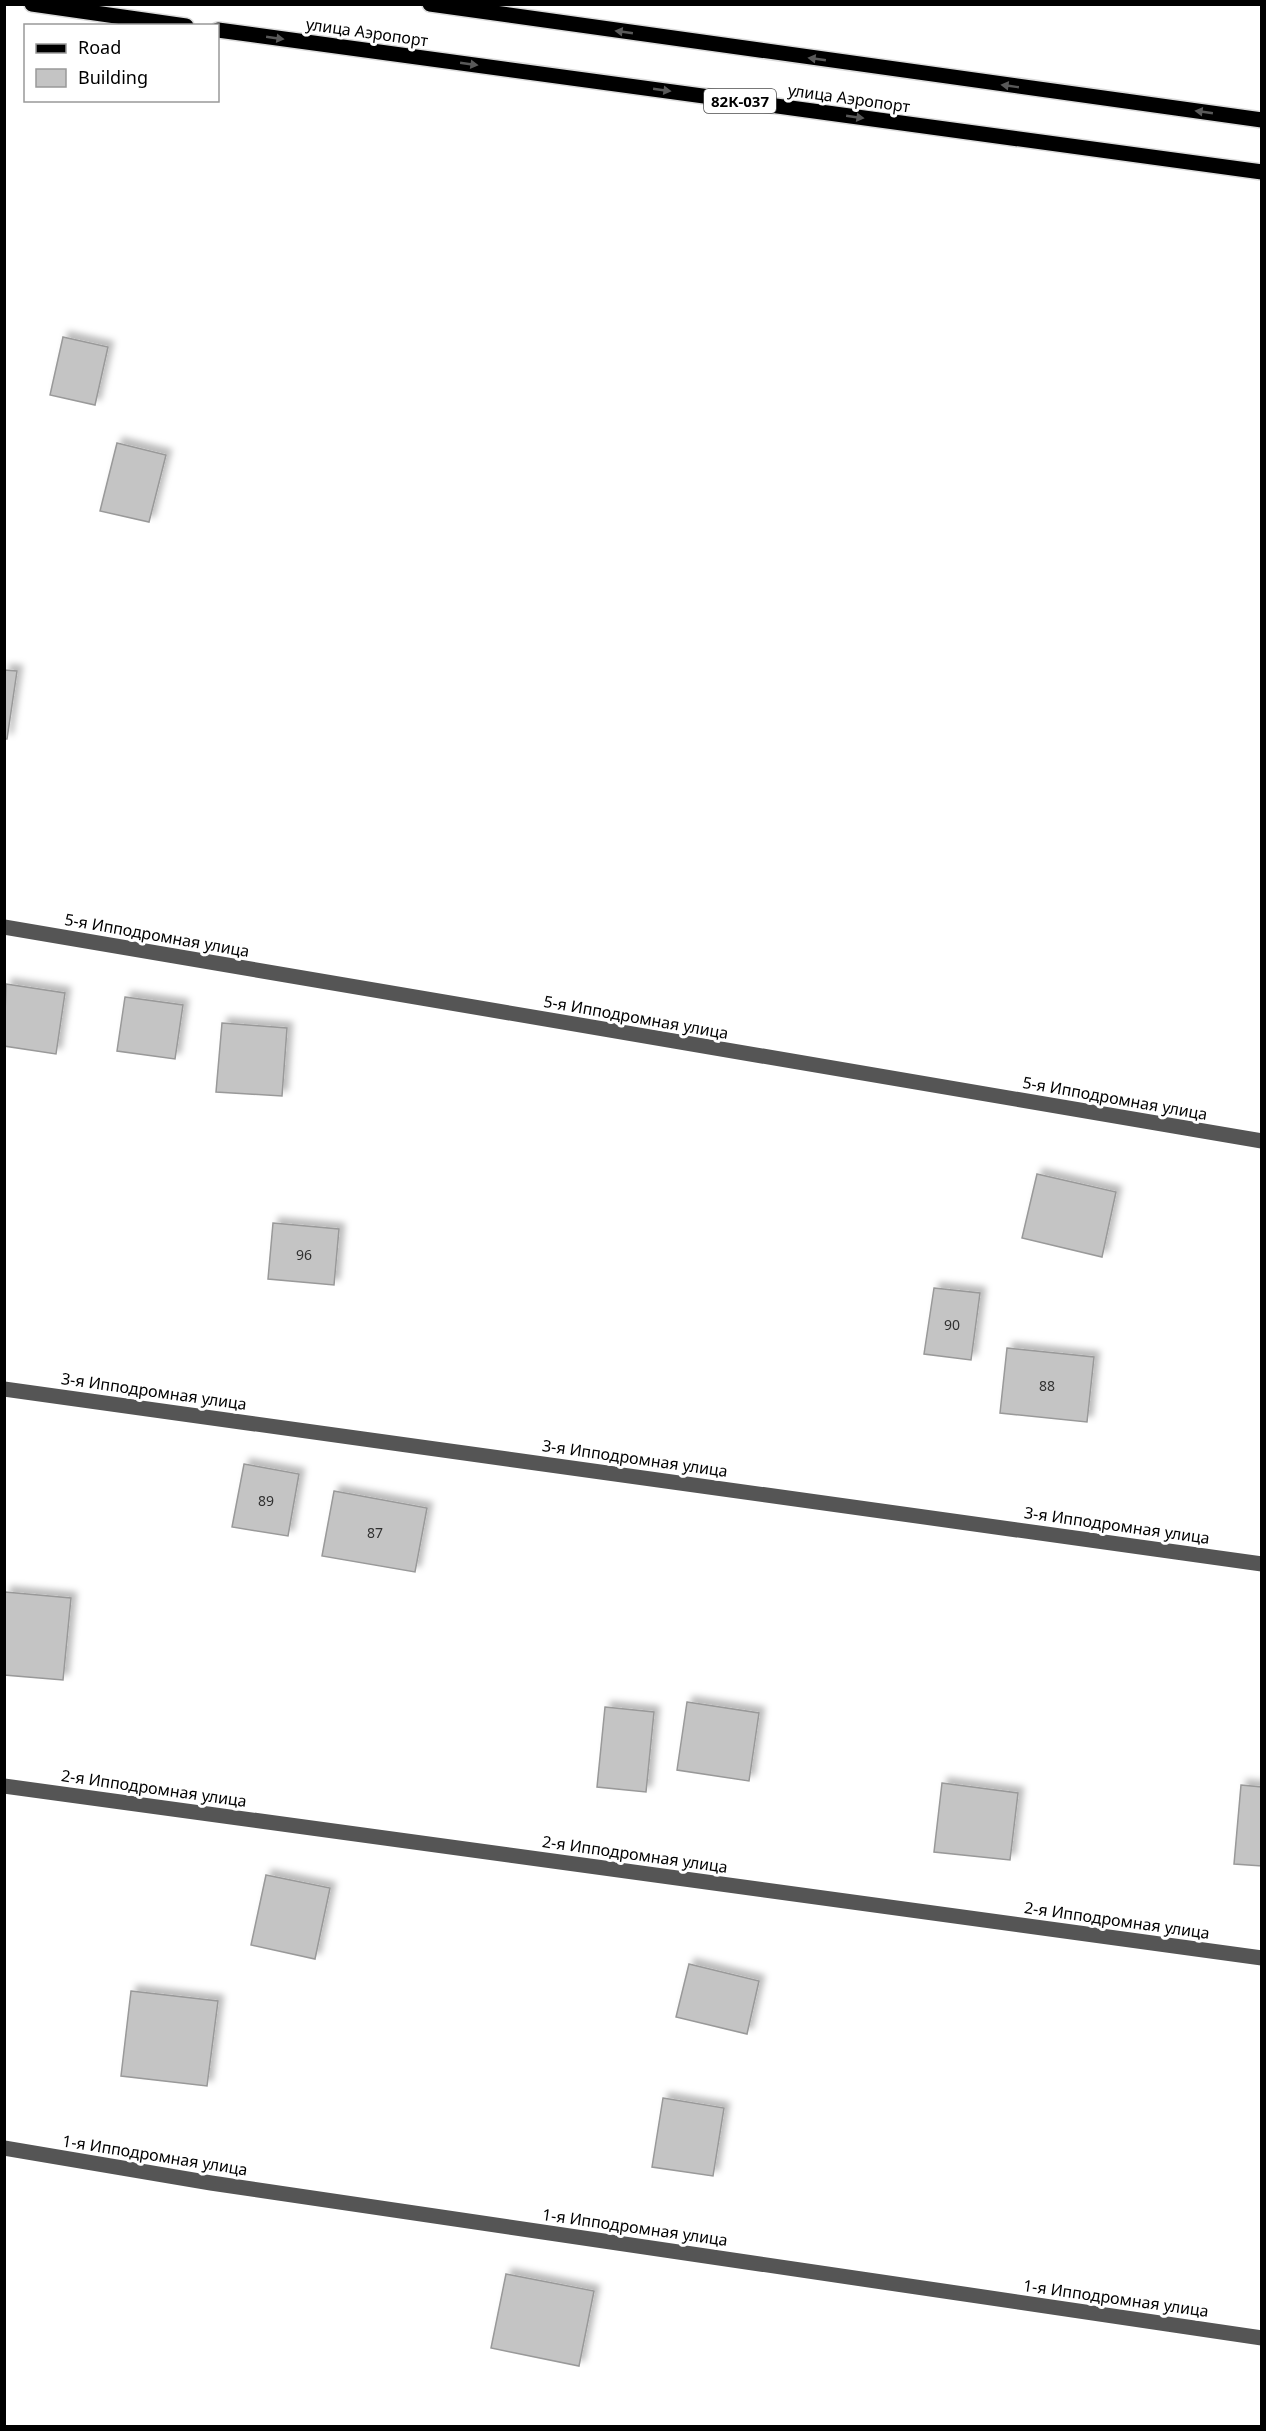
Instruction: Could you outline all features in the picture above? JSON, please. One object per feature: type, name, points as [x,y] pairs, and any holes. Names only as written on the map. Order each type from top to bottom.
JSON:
[{"type":"main road","points":[[32,4],[172,24]]},
{"type":"main road","points":[[430,4],[1262,120]]},
{"type":"main road","name":"улица Аэропорт","points":[[219,30],[1262,172]]},
{"type":"street","name":"5-я Ипподромная улица","points":[[4,927],[1262,1141]]},
{"type":"street","name":"3-я Ипподромная улица","points":[[4,1389],[1262,1564]]},
{"type":"street","name":"2-я Ипподромная улица","points":[[4,1786],[1262,1958]]},
{"type":"street","name":"1-я Ипподромная улица","points":[[4,2148],[223,2185],[1262,2338]]},
{"type":"building","points":[[63,337],[108,347],[95,405],[50,395]]},
{"type":"building","points":[[117,443],[166,455],[149,522],[100,511]]},
{"type":"building","points":[[4,670],[17,671],[7,739],[4,739]]},
{"type":"building","points":[[6,984],[65,993],[56,1054],[4,1046]]},
{"type":"building","points":[[125,997],[183,1005],[175,1059],[117,1051]]},
{"type":"building","points":[[222,1023],[287,1028],[282,1096],[216,1092]]},
{"type":"building","points":[[1037,1174],[1116,1192],[1102,1257],[1022,1238]]},
{"type":"building","points":[[273,1223],[339,1229],[334,1285],[268,1279]]},
{"type":"building","points":[[934,1288],[980,1293],[971,1360],[924,1354]]},
{"type":"building","points":[[1007,1348],[1094,1357],[1087,1422],[1000,1413]]},
{"type":"building","points":[[244,1464],[299,1474],[288,1536],[232,1527]]},
{"type":"building","points":[[334,1491],[427,1508],[415,1572],[322,1556]]},
{"type":"building","points":[[5,1592],[71,1598],[63,1680],[4,1675]]},
{"type":"building","points":[[687,1702],[759,1713],[749,1781],[677,1770]]},
{"type":"building","points":[[605,1707],[654,1712],[646,1792],[597,1787]]},
{"type":"building","points":[[942,1783],[1018,1793],[1010,1860],[934,1852]]},
{"type":"building","points":[[1241,1785],[1262,1787],[1262,1866],[1234,1864]]},
{"type":"building","points":[[266,1875],[330,1888],[315,1959],[251,1945]]},
{"type":"building","points":[[689,1964],[759,1981],[747,2034],[676,2017]]},
{"type":"building","points":[[131,1991],[218,2001],[207,2086],[121,2076]]},
{"type":"building","points":[[663,2098],[724,2108],[713,2176],[652,2167]]},
{"type":"building","points":[[506,2274],[594,2291],[579,2366],[491,2348]]}]
